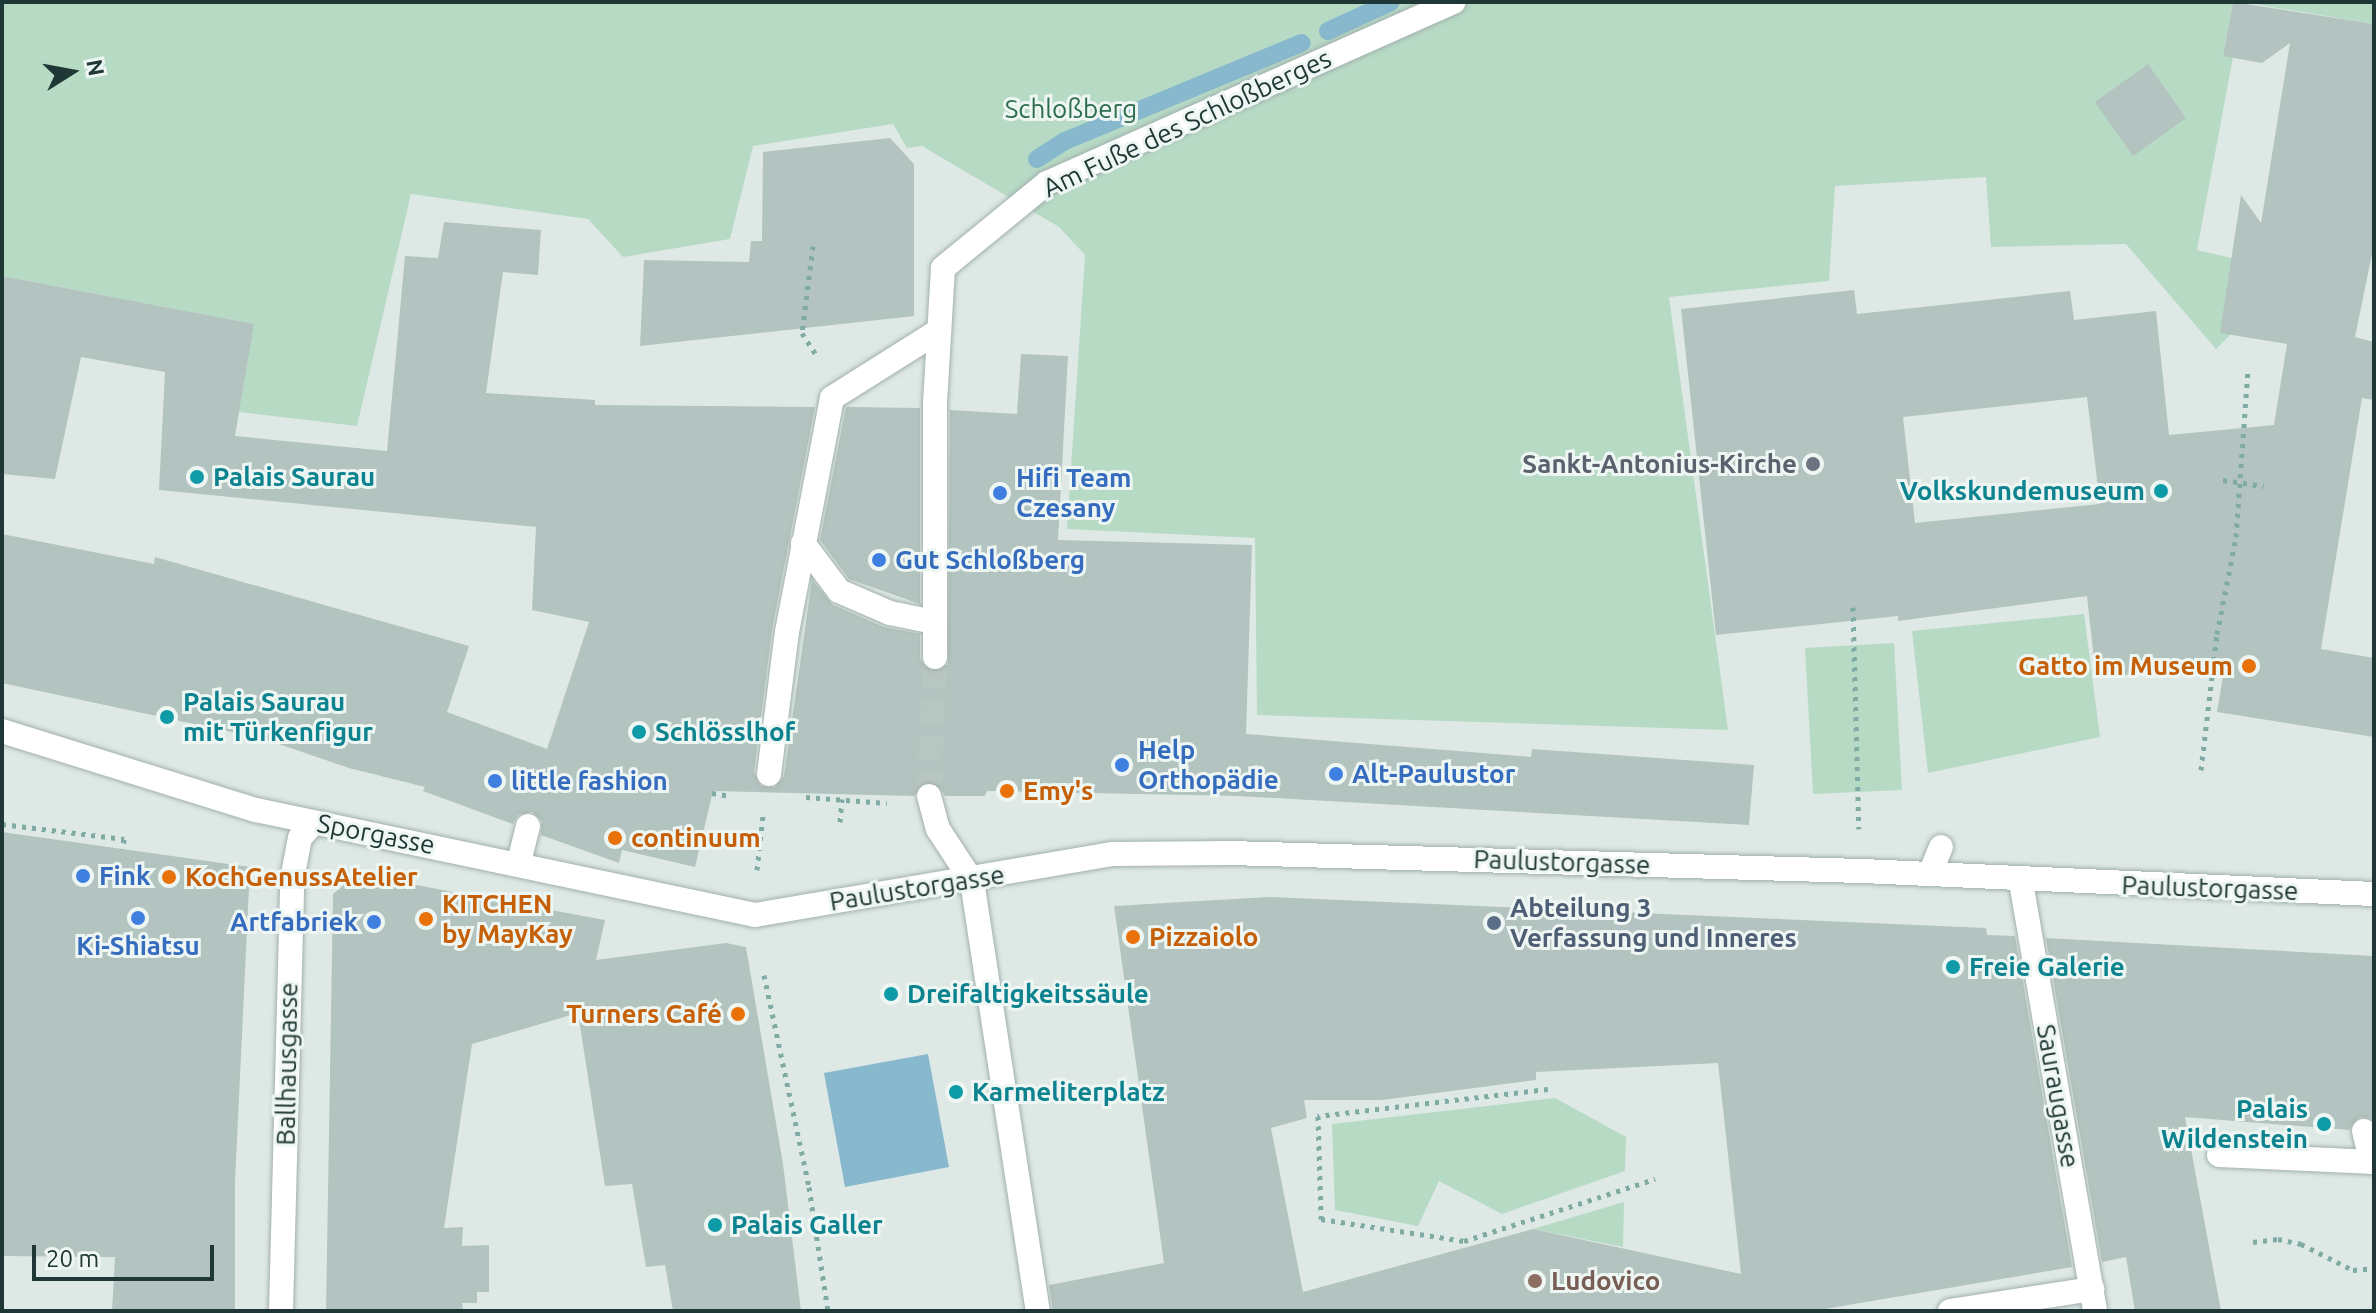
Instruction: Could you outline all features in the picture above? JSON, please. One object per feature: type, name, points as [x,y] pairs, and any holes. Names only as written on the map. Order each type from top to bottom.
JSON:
[{"type":"street","name":"Am Fuße des Schloßberges","points":[[935,657],[937,332],[943,268],[1047,183],[1453,2]]},
{"type":"street","points":[[769,774],[803,543],[828,410],[840,390],[937,332]]},
{"type":"street","points":[[803,543],[839,591],[890,613],[934,622]]},
{"type":"street","name":"Sporgasse","points":[[2,731],[256,810],[519,862],[755,915]]},
{"type":"street","points":[[929,796],[938,829],[972,881],[1038,1311]]},
{"type":"street","name":"Ballhausgasse","points":[[281,1311],[292,879],[300,838],[314,822]]},
{"type":"street","points":[[519,862],[528,826]]},
{"type":"street","points":[[1930,874],[1941,847]]},
{"type":"street","name":"Paulustorgasse","points":[[755,915],[972,881],[1113,854],[1229,853],[1930,874],[2021,882],[2374,894]]},
{"type":"street","name":"Sauraugasse","points":[[2021,882],[2093,1300]]},
{"type":"street","points":[[2219,1155],[2373,1162],[2364,1131]]},
{"type":"street","points":[[1950,1311],[2093,1300]]},
{"type":"path","points":[[813,246],[802,333],[840,390]]},
{"type":"path","points":[[2201,770],[2217,634],[2236,537],[2248,369]]},
{"type":"path","points":[[2223,480],[2264,486]]},
{"type":"path","points":[[1853,607],[1859,842]]},
{"type":"path","points":[[796,796],[898,804]]},
{"type":"path","points":[[840,822],[842,799]]},
{"type":"path","points":[[2,824],[124,839],[123,849]]},
{"type":"path","points":[[764,975],[809,1187],[828,1311]]},
{"type":"path","points":[[1548,1089],[1318,1116],[1321,1219],[1464,1241],[1655,1179]]},
{"type":"path","points":[[2253,1242],[2278,1239],[2301,1244],[2353,1270],[2374,1268]]},
{"type":"green space","name":"Schloßberg","points":[[2,2],[2233,2],[2223,55],[2233,57],[2197,250],[2249,262],[2240,325],[2216,349],[2126,244],[1991,247],[1986,177],[1835,186],[1829,281],[1669,297],[1728,730],[1257,715],[1255,538],[1067,529],[1085,255],[1059,227],[922,146],[907,148],[893,124],[753,146],[730,239],[623,257],[588,219],[411,194],[357,426],[239,412],[253,324],[2,276]]},
{"type":"green space","points":[[2242,2],[2374,2],[2374,24]]},
{"type":"green space","points":[[2084,614],[2100,737],[1928,773],[1912,631]]},
{"type":"green space","points":[[1894,643],[1902,790],[1813,794],[1805,648]]},
{"type":"green space","points":[[1555,1098],[1626,1137],[1625,1171],[1502,1214],[1439,1181],[1418,1226],[1335,1210],[1332,1124]]},
{"type":"green space","points":[[1624,1202],[1623,1247],[1533,1229]]},
{"type":"water","points":[[928,1054],[949,1167],[845,1187],[824,1073]]},
{"type":"building","points":[[2233,2],[2374,24],[2374,244],[2355,337],[2374,342],[2374,400],[2362,398],[2321,649],[2374,658],[2374,737],[2217,712],[2225,664],[2096,678],[2087,596],[1898,621],[1898,616],[1716,635],[1681,309],[1854,290],[1857,314],[2070,291],[2074,320],[2156,311],[2169,435],[2274,425],[2287,344],[2220,333],[2241,195],[2261,223],[2290,43],[2262,63],[2223,56]],"holes":[[[2087,397],[2100,504],[1915,523],[1903,417]]]},
{"type":"building","points":[[2148,64],[2186,118],[2133,156],[2095,102]]},
{"type":"building","points":[[890,138],[914,164],[914,316],[640,346],[644,260],[749,262],[751,241],[762,241],[763,152]]},
{"type":"building","points":[[444,222],[541,230],[538,275],[503,272],[486,393],[595,400],[595,405],[815,407],[772,630],[754,772],[761,786],[775,787],[784,776],[812,580],[833,605],[884,627],[920,634],[920,658],[927,670],[936,672],[948,665],[950,410],[1017,414],[1021,354],[1068,356],[1058,540],[1252,545],[1246,734],[1531,757],[1532,749],[1754,765],[1749,825],[1237,796],[987,791],[985,796],[945,796],[939,785],[926,781],[914,796],[713,791],[695,867],[622,850],[619,863],[541,835],[542,821],[532,812],[518,815],[513,824],[423,791],[425,787],[349,768],[264,739],[2,683],[2,534],[154,564],[155,557],[469,646],[447,712],[547,749],[589,622],[532,610],[536,527],[159,490],[165,372],[81,357],[55,479],[2,474],[2,276],[254,324],[235,436],[387,451],[405,256],[438,258]]},
{"type":"building","points":[[846,407],[920,408],[920,604],[849,579],[820,540]]},
{"type":"building","points":[[2,832],[250,867],[235,1182],[235,1311],[112,1311],[115,1257],[2,1256]]},
{"type":"building","points":[[357,874],[605,920],[596,960],[726,943],[746,947],[783,1164],[801,1311],[673,1311],[665,1265],[646,1267],[632,1184],[605,1186],[578,1013],[472,1044],[444,1228],[463,1227],[462,1246],[489,1245],[489,1292],[477,1292],[477,1303],[462,1303],[463,1310],[326,1311],[333,894]]},
{"type":"building","points":[[1269,897],[1986,928],[1987,935],[2015,936],[2072,1267],[1813,1311],[1053,1311],[1049,1285],[1164,1263],[1114,906]],"holes":[[[1718,1063],[1741,1274],[1533,1229],[1303,1292],[1271,1128],[1307,1118],[1304,1100],[1382,1100],[1536,1080],[1536,1072]]]},
{"type":"building","name":"Palais Wildenstein","points":[[2046,938],[2374,956],[2374,1120],[2360,1117],[2349,1130],[2185,1117],[2221,1311],[2135,1311],[2126,1257],[2102,1262]]},
{"type":"waterway","points":[[1328,31],[1391,2]]},
{"type":"waterway","points":[[1037,159],[1065,141],[1302,43]]},
{"type":"tunnel","points":[[929,796],[935,657]]},
{"type":"place","name":"Sankt-Antonius-Kirche","points":[[1813,464]]},
{"type":"place","name":"Palais Saurau","points":[[197,477]]},
{"type":"place","name":"Volkskundemuseum","points":[[2161,491]]},
{"type":"place","name":"Hifi Team Czesany","points":[[1000,493]]},
{"type":"place","name":"Gut Schloßberg","points":[[879,560]]},
{"type":"place","name":"Gatto im Museum","points":[[2249,666]]},
{"type":"place","name":"Palais Saurau mit Türkenfigur","points":[[167,717]]},
{"type":"place","name":"Schlösslhof","points":[[639,732]]},
{"type":"place","name":"Help Orthopädie","points":[[1122,765]]},
{"type":"place","name":"Alt-Paulustor","points":[[1336,774]]},
{"type":"place","name":"little fashion","points":[[495,781]]},
{"type":"place","name":"Emy's","points":[[1007,791]]},
{"type":"place","name":"continuum","points":[[615,838]]},
{"type":"place","name":"Fink","points":[[83,876]]},
{"type":"place","name":"KochGenussAtelier","points":[[169,877]]},
{"type":"place","name":"Ki-Shiatsu","points":[[138,918]]},
{"type":"place","name":"KITCHEN by MayKay","points":[[426,919]]},
{"type":"place","name":"Artfabriek","points":[[374,922]]},
{"type":"place","name":"Abteilung 3 Verfassung und Inneres","points":[[1494,923]]},
{"type":"place","name":"Pizzaiolo","points":[[1133,937]]},
{"type":"place","name":"Freie Galerie","points":[[1953,967]]},
{"type":"place","name":"Dreifaltigkeitssäule","points":[[891,994]]},
{"type":"place","name":"Turners Café","points":[[738,1014]]},
{"type":"place","name":"Karmeliterplatz","points":[[956,1092]]},
{"type":"place","name":"Palais Wildenstein","points":[[2324,1124]]},
{"type":"place","name":"Palais Galler","points":[[715,1225]]},
{"type":"place","name":"Ludovico","points":[[1535,1281]]}]
